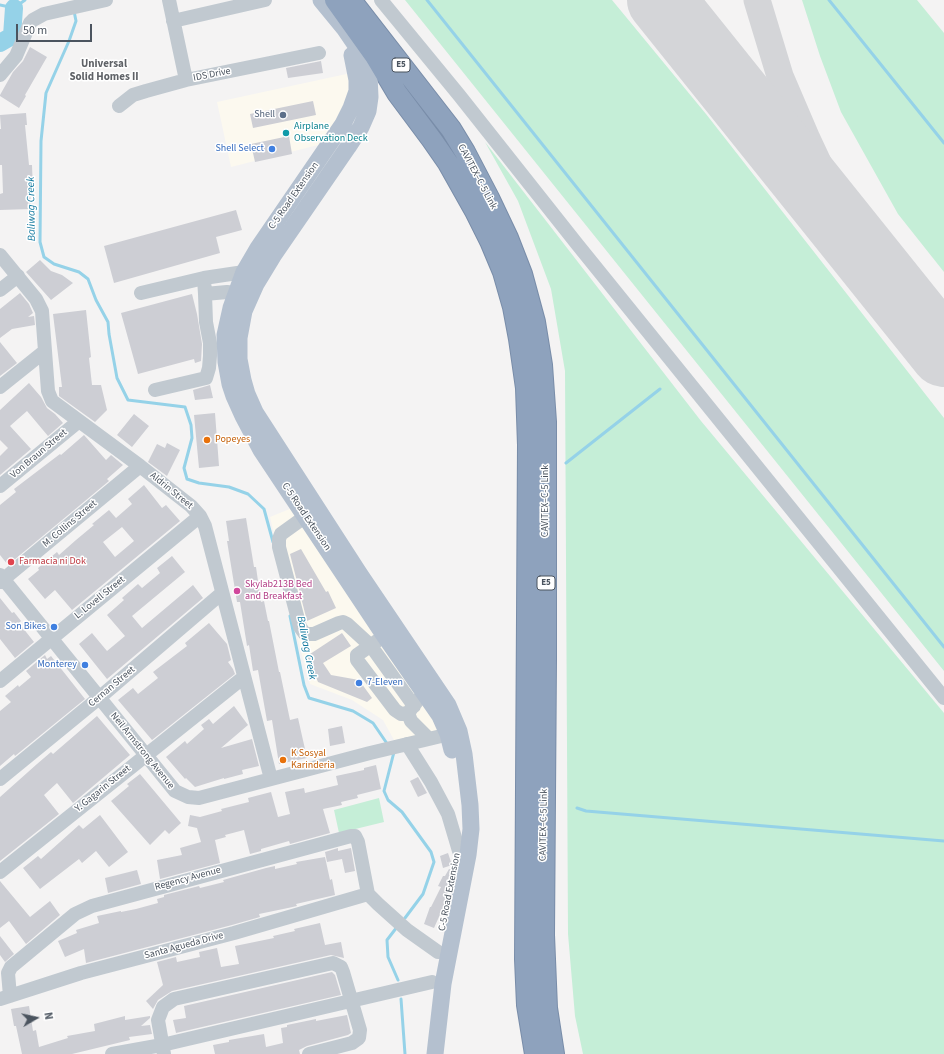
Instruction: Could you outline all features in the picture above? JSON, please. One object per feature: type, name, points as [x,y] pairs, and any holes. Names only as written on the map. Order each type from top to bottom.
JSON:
[{"type":"highway","name":"CAVITEX–C-5 Link","points":[[336,0],[397,93],[436,146],[475,211],[503,272],[513,307],[526,388],[528,445],[525,952],[528,1005],[535,1054]]},
{"type":"highway","name":"CAVITEX–C-5 Link","points":[[351,0],[451,129],[465,152],[511,244],[527,290],[535,322],[542,365],[546,422],[544,935],[546,1008],[554,1054]]},
{"type":"main road","name":"C-5 Road Extension","points":[[320,0],[344,28],[359,50],[369,76],[370,97],[368,111],[361,127],[273,256],[256,284],[244,311],[239,338],[239,359],[247,394],[255,412],[359,573],[448,705],[455,718],[454,762],[458,788],[460,826],[459,851],[454,886],[432,982],[424,1054]]},
{"type":"main road","name":"C-5 Road Extension","points":[[320,0],[345,40],[353,57],[357,80],[355,99],[343,124],[258,248],[244,272],[231,308],[225,335],[226,362],[230,384],[237,403],[261,450],[384,635],[440,716],[454,733],[464,754],[470,805],[468,855],[443,984],[434,1054]]},
{"type":"street","points":[[0,75],[16,56],[30,23],[33,20],[44,14],[106,0]]},
{"type":"street","name":"IDS Drive","points":[[169,0],[186,80],[319,53]]},
{"type":"street","points":[[173,21],[265,0]]},
{"type":"street","points":[[381,0],[460,95],[576,244],[944,698]]},
{"type":"street","points":[[119,106],[133,95],[186,80]]},
{"type":"street","name":"Aldrin Street","points":[[0,255],[36,299],[42,311],[48,391],[50,399],[140,466],[191,506],[200,516],[205,526],[271,779]]},
{"type":"street","points":[[142,293],[204,278],[244,272]]},
{"type":"street","points":[[0,290],[18,276]]},
{"type":"street","points":[[204,278],[206,322],[210,343],[209,368],[206,378]]},
{"type":"street","points":[[205,294],[227,292],[236,293]]},
{"type":"street","points":[[0,387],[45,351]]},
{"type":"street","points":[[155,390],[228,373]]},
{"type":"street","name":"Von Braun Street","points":[[0,486],[79,421]]},
{"type":"street","name":"M. Collins Street","points":[[1,579],[140,466]]},
{"type":"street","name":"L. Lovell Street","points":[[0,681],[200,516]]},
{"type":"street","points":[[306,516],[281,534],[279,539],[279,547],[300,627],[305,634],[314,634],[343,622],[371,646],[411,710],[412,721],[429,739]]},
{"type":"street","name":"Neil Armstrong Avenue","points":[[1,579],[51,638],[175,791],[188,797],[199,798],[386,749],[454,733]]},
{"type":"street","name":"Cernan Street","points":[[0,779],[99,698],[222,593]]},
{"type":"street","points":[[384,635],[357,655],[358,660],[395,710],[401,714],[411,710],[423,691]]},
{"type":"street","name":"Y. Gagarin Street","points":[[0,872],[244,677]]},
{"type":"street","points":[[407,744],[431,782],[448,814],[459,851]]},
{"type":"street","name":"Regency Avenue","points":[[5,998],[8,973],[11,967],[75,914],[92,906],[352,836],[355,836],[358,842],[368,894]]},
{"type":"street","points":[[368,894],[407,930],[438,952]]},
{"type":"street","name":"Santa Agueda Drive","points":[[5,998],[81,973],[234,933],[368,894]]},
{"type":"street","points":[[163,1049],[158,1020],[163,1007],[174,998],[333,963],[341,968],[343,972],[360,1030],[359,1038],[352,1043],[309,1054]]},
{"type":"street","points":[[112,1054],[163,1049],[351,1000],[432,982]]},
{"type":"shaded area","points":[[351,73],[347,104],[322,144],[231,167],[217,102]]},
{"type":"shaded area","points":[[292,508],[444,731],[394,740],[383,720],[352,700],[310,684],[300,648],[270,517]]},
{"type":"green space","points":[[405,0],[612,0],[706,114],[944,418],[944,671]]},
{"type":"green space","points":[[802,0],[917,0],[944,33],[944,272],[898,214],[841,112],[820,56]]},
{"type":"green space","points":[[485,142],[701,421],[944,713],[944,1054],[583,1054],[575,1016],[568,934],[565,371],[551,289],[518,201]]},
{"type":"green space","points":[[379,798],[384,822],[339,833],[334,810]]},
{"type":"building","points":[[30,47],[47,57],[19,108],[0,95],[13,72],[23,61]]},
{"type":"building","points":[[321,61],[323,73],[288,78],[286,68]]},
{"type":"building","name":"Shell","points":[[313,101],[316,115],[253,128],[250,114]]},
{"type":"building","points":[[26,113],[27,125],[25,125],[29,165],[32,165],[33,191],[30,191],[31,209],[0,210],[0,194],[3,193],[2,165],[0,165],[0,115]]},
{"type":"building","name":"Shell Select","points":[[289,136],[292,154],[255,162],[251,144]]},
{"type":"building","points":[[236,210],[242,230],[216,237],[220,253],[114,283],[104,246]]},
{"type":"building","points":[[40,260],[51,271],[62,275],[73,283],[51,300],[26,272]]},
{"type":"building","points":[[20,293],[29,304],[33,313],[28,317],[34,316],[35,325],[12,329],[0,338],[0,309]]},
{"type":"building","points":[[192,294],[202,344],[201,361],[195,363],[194,359],[138,374],[121,313]]},
{"type":"building","points":[[86,310],[91,357],[89,358],[92,385],[101,385],[107,410],[95,422],[59,396],[59,387],[62,387],[53,314]]},
{"type":"building","points":[[0,342],[17,363],[0,376]]},
{"type":"building","points":[[29,383],[41,397],[47,408],[63,423],[48,436],[27,411],[10,426],[31,449],[0,475],[0,456],[8,448],[0,440],[0,410]]},
{"type":"building","points":[[210,385],[213,398],[195,400],[193,390]]},
{"type":"building","name":"Popeyes","points":[[215,413],[219,466],[199,468],[194,415]]},
{"type":"building","points":[[134,414],[149,426],[132,447],[117,435]]},
{"type":"building","points":[[84,435],[106,460],[111,455],[123,465],[107,479],[109,481],[8,565],[0,555],[0,505],[16,492],[14,489],[60,454],[61,455]]},
{"type":"building","points":[[167,443],[180,450],[167,476],[148,462],[157,444],[165,448]]},
{"type":"building","points":[[144,485],[162,508],[166,505],[180,521],[72,610],[55,590],[45,599],[28,579],[39,570],[38,568],[57,552],[59,555],[109,510],[116,518],[132,504],[128,499]],"holes":[[[122,527],[134,541],[115,557],[103,542]]]},
{"type":"building","points":[[246,518],[254,567],[256,567],[261,602],[264,601],[269,621],[290,720],[298,718],[307,758],[279,764],[272,720],[267,721],[258,670],[253,671],[249,645],[247,646],[240,602],[237,602],[227,541],[229,541],[226,521]]},
{"type":"building","points":[[301,549],[326,592],[328,591],[336,608],[307,621],[290,554]]},
{"type":"building","points":[[172,556],[185,572],[132,616],[142,628],[193,585],[203,598],[107,679],[79,644],[92,633],[107,651],[125,636],[107,615],[124,600],[122,598],[138,584],[142,588],[160,573],[157,568]]},
{"type":"building","points":[[0,598],[12,613],[14,612],[21,621],[19,623],[34,642],[15,658],[0,639]]},
{"type":"building","points":[[209,623],[227,644],[231,660],[228,662],[235,674],[152,740],[118,700],[133,688],[138,694],[158,678],[153,672],[187,646],[185,643]]},
{"type":"building","points":[[342,633],[351,646],[323,663],[331,675],[359,680],[372,698],[367,702],[318,682],[307,656]]},
{"type":"building","points":[[45,655],[47,659],[51,656],[85,699],[15,756],[14,754],[0,766],[0,711],[11,702],[5,696],[18,685],[19,687],[31,677],[26,671]]},
{"type":"building","points":[[234,706],[248,725],[221,748],[252,739],[259,766],[242,770],[243,774],[195,787],[186,778],[185,779],[166,757],[185,741],[187,744],[204,729],[201,725],[209,719],[213,724]]},
{"type":"building","points":[[97,716],[130,755],[73,803],[57,783],[44,795],[59,814],[0,861],[0,797],[51,752],[53,754]]},
{"type":"building","points":[[342,726],[345,743],[330,746],[328,729]]},
{"type":"building","points":[[376,765],[381,789],[357,795],[358,798],[341,802],[342,805],[323,809],[330,833],[290,844],[289,841],[261,849],[261,851],[250,854],[244,830],[225,835],[226,837],[215,840],[220,863],[160,879],[157,860],[182,855],[180,848],[201,842],[197,828],[188,826],[190,815],[200,817],[222,811],[221,809],[249,802],[248,798],[271,792],[278,817],[290,814],[285,792],[304,788],[305,793],[338,785],[336,776],[364,770],[364,768]]},
{"type":"building","points":[[140,774],[181,823],[169,834],[165,830],[150,845],[111,801],[129,786],[127,784]]},
{"type":"building","points":[[418,777],[427,793],[418,797],[410,781]]},
{"type":"building","points":[[100,815],[128,852],[109,867],[96,851],[82,863],[79,859],[40,889],[23,868],[38,856],[41,859],[79,825],[83,829]]},
{"type":"building","points":[[338,848],[338,851],[351,848],[355,871],[345,873],[342,859],[327,862],[325,852]]},
{"type":"building","points":[[448,853],[452,865],[443,868],[440,856]]},
{"type":"building","points":[[325,857],[335,895],[296,904],[297,906],[259,914],[260,917],[232,925],[86,963],[84,949],[65,957],[58,941],[77,933],[76,930],[99,923],[97,916],[136,909],[158,903],[157,899],[164,897],[164,895],[199,886],[200,888],[224,882],[223,880],[266,868],[275,866],[275,869],[297,864],[296,862]]},
{"type":"building","points":[[449,869],[452,870],[446,901],[434,928],[424,924],[430,907],[441,887],[438,886],[443,876],[445,876]]},
{"type":"building","points":[[137,870],[141,884],[108,893],[105,878]]},
{"type":"building","points":[[0,881],[30,917],[50,901],[60,915],[26,944],[9,921],[0,928]]},
{"type":"building","points":[[320,923],[325,945],[341,942],[344,958],[331,955],[172,991],[158,1000],[153,1009],[146,1001],[163,985],[157,962],[176,957],[177,962],[200,957],[199,952],[217,948],[221,967],[239,964],[235,946],[274,938],[273,936],[295,931],[294,929]]},
{"type":"building","points":[[0,936],[14,954],[5,962],[0,955]]},
{"type":"building","points":[[332,972],[335,975],[341,995],[176,1033],[173,1020],[186,1018],[184,1006]]},
{"type":"building","points":[[29,1006],[33,1031],[36,1030],[39,1047],[68,1038],[67,1036],[95,1031],[94,1024],[125,1016],[125,1020],[150,1016],[150,1018],[141,1026],[150,1025],[152,1034],[129,1037],[130,1040],[72,1054],[22,1054],[11,1009]]},
{"type":"building","points":[[347,1015],[351,1033],[307,1046],[299,1050],[300,1054],[215,1054],[213,1045],[229,1042],[229,1040],[264,1034],[266,1047],[283,1043],[281,1028],[287,1027],[287,1025]]},
{"type":"waterway","name":"Baliwag Creek","points":[[0,5],[14,8],[25,0]]},
{"type":"waterway","points":[[427,0],[944,647]]},
{"type":"waterway","points":[[829,0],[944,143]]},
{"type":"waterway","points":[[0,43],[12,36],[14,8]]},
{"type":"waterway","name":"Baliwag Creek","points":[[74,11],[76,21],[69,41],[46,93],[41,141],[40,242],[44,257],[54,264],[79,272],[88,279],[96,300],[108,322],[117,378],[128,400],[185,407],[191,425],[192,438],[184,468],[187,479],[199,483],[229,487],[248,494],[264,509],[273,542]]},
{"type":"waterway","points":[[566,463],[660,389]]},
{"type":"waterway","name":"Baliwag Creek","points":[[290,616],[304,685],[309,698],[353,711],[373,723],[388,745]]},
{"type":"waterway","name":"Baliwag Creek","points":[[394,752],[384,791],[388,800],[402,812],[431,852],[434,862],[423,894],[405,918]]},
{"type":"waterway","points":[[577,808],[586,811],[944,841]]},
{"type":"waterway","name":"Baliwag Creek","points":[[397,927],[387,940],[388,957],[398,980]]},
{"type":"waterway","name":"Baliwag Creek","points":[[401,999],[405,1054]]},
{"type":"taxiway","points":[[757,0],[780,76],[807,139],[845,214],[890,285]]},
{"type":"runway","points":[[661,0],[944,353]]},
{"type":"place","name":"Shell","points":[[283,115]]},
{"type":"place","name":"Airplane Observation Deck","points":[[286,133]]},
{"type":"place","name":"Shell Select","points":[[272,149]]},
{"type":"place","name":"Popeyes","points":[[207,440]]},
{"type":"place","name":"Farmacia ni Dok","points":[[11,562]]},
{"type":"place","name":"Skylab213B Bed and Breakfast","points":[[237,591]]},
{"type":"place","name":"Son Bikes","points":[[54,627]]},
{"type":"place","name":"Monterey","points":[[85,665]]},
{"type":"place","name":"7-Eleven","points":[[359,683]]},
{"type":"place","name":"K Sosyal Karinderia","points":[[283,760]]},
{"type":"district","name":"Universal Solid Homes II","points":[[104,71]]}]
